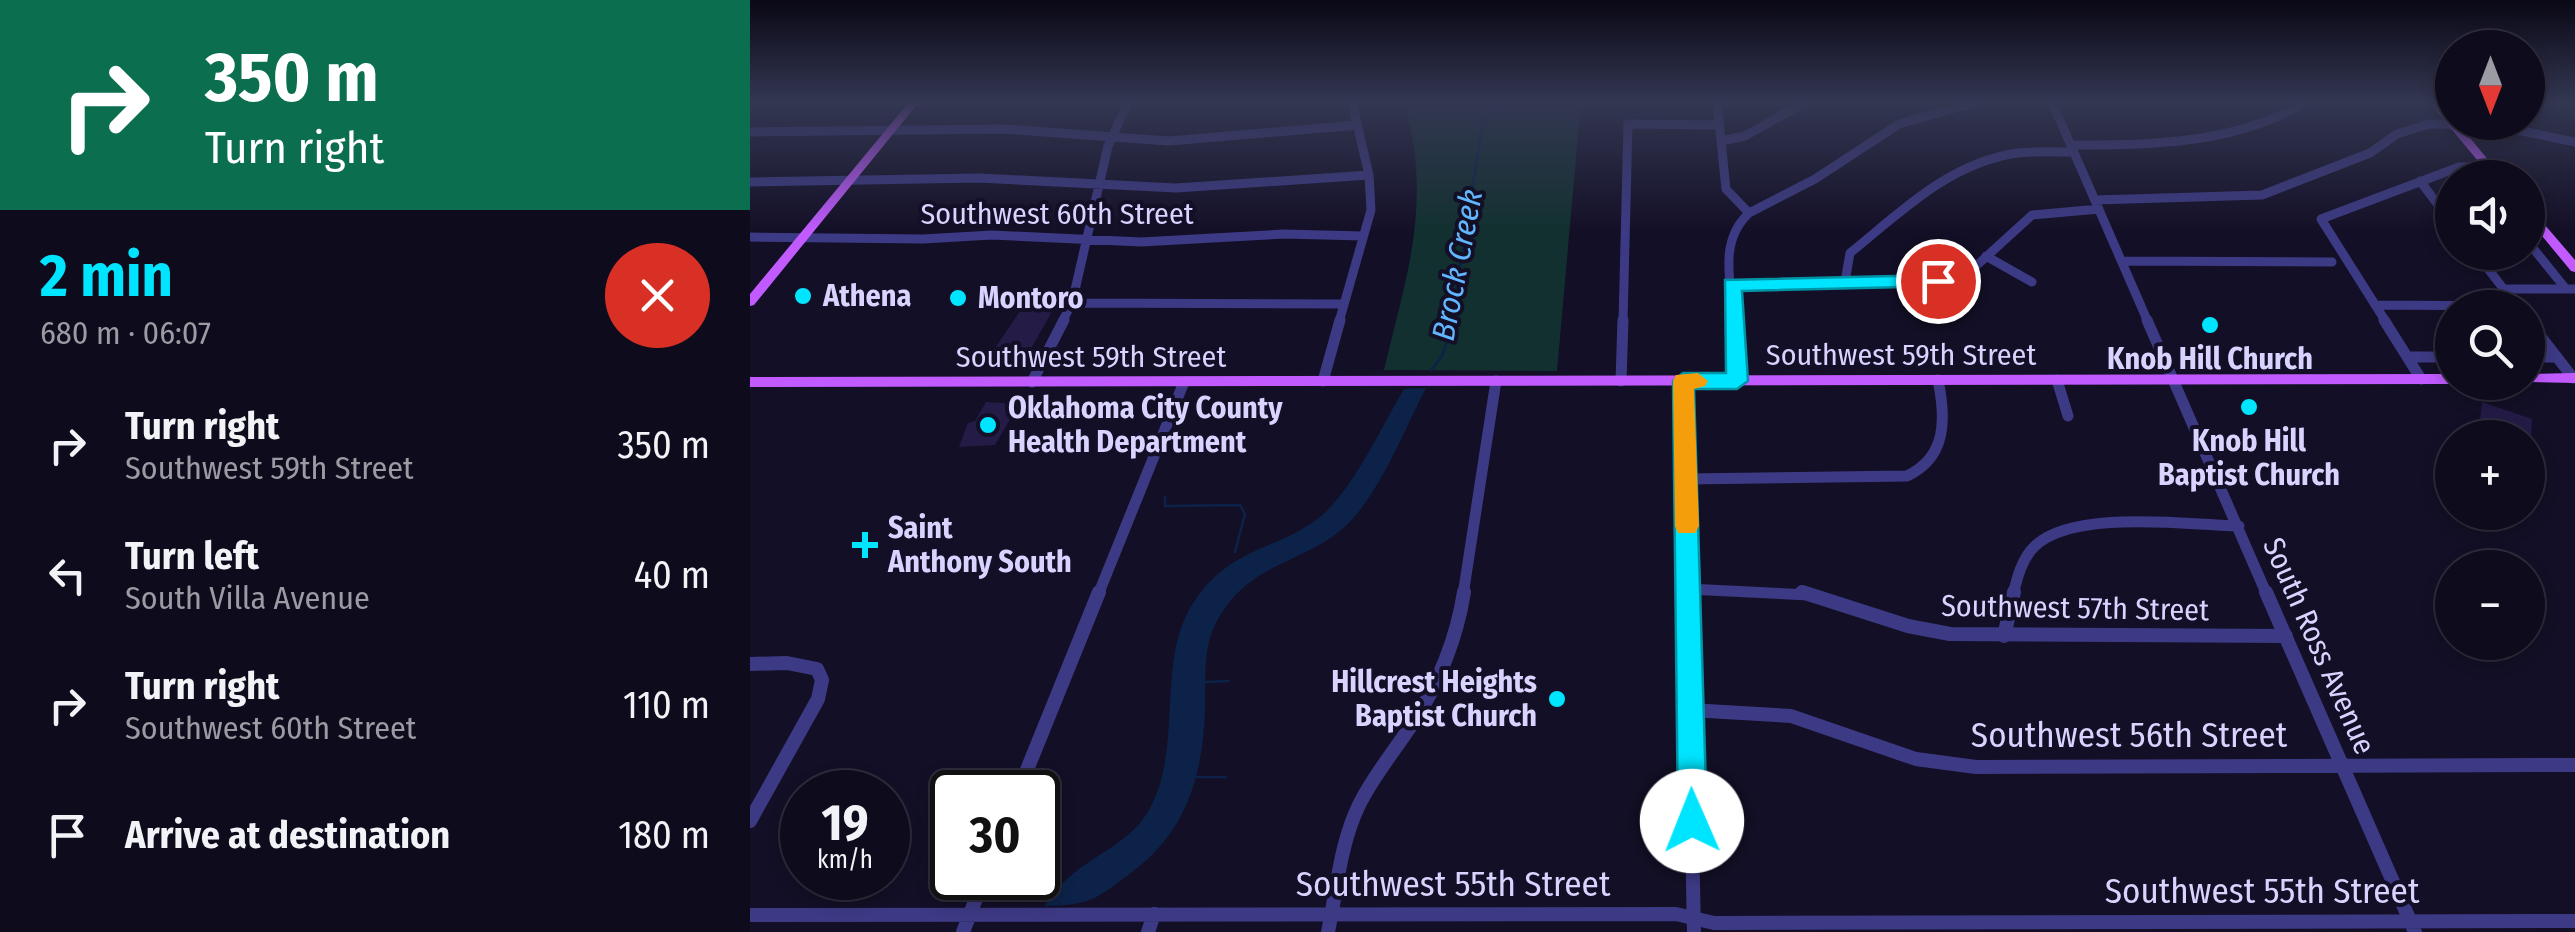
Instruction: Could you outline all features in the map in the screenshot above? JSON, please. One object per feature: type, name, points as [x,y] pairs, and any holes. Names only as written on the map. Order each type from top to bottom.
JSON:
[{"type":"main road","points":[[750,302],[878,145]]},
{"type":"main road","points":[[2545,232],[2575,268]]},
{"type":"main road","points":[[2545,379],[2574,378]]},
{"type":"main road","name":"Southwest 59th Street","points":[[750,382],[2435,379]]},
{"type":"street","points":[[1032,382],[1072,304],[1110,145]]},
{"type":"street","points":[[1323,382],[1371,210],[1362,145]]},
{"type":"street","points":[[1621,381],[1627,145]]},
{"type":"street","points":[[1720,145],[1726,189],[1749,212]]},
{"type":"street","points":[[1737,381],[1729,240],[1734,227],[1749,212],[1815,179],[1866,145]]},
{"type":"street","points":[[1845,282],[1850,253],[1950,176],[1992,157],[2118,145]]},
{"type":"street","points":[[1732,285],[1938,281],[1975,266],[2032,216],[2096,205],[2262,195],[2382,145]]},
{"type":"street","name":"South Ross Avenue","points":[[2072,148],[2413,926]]},
{"type":"street","points":[[750,182],[980,178],[1209,187],[1369,176]]},
{"type":"street","points":[[2422,379],[2321,220],[2435,176]]},
{"type":"street","points":[[2420,181],[2435,201]]},
{"type":"street","name":"Southwest 60th Street","points":[[750,237],[923,239],[992,235],[1163,242],[1284,234],[1364,236]]},
{"type":"street","points":[[1986,256],[2032,282]]},
{"type":"street","points":[[2122,261],[2332,262]]},
{"type":"street","points":[[2545,261],[2571,289]]},
{"type":"street","points":[[2490,270],[2504,289],[2571,289]]},
{"type":"street","points":[[1072,304],[1342,304]]},
{"type":"street","points":[[2375,305],[2435,305]]},
{"type":"street","points":[[2545,342],[2574,378]]},
{"type":"street","points":[[2408,357],[2435,357]]},
{"type":"street","points":[[2545,357],[2556,357]]},
{"type":"street","points":[[1686,480],[1887,479],[1914,475],[1928,465],[1942,435],[1944,413],[1938,380]]},
{"type":"street","points":[[2057,380],[2068,416]]},
{"type":"street","points":[[1328,932],[1344,858],[1342,845],[1360,802],[1418,716],[1451,648],[1462,604],[1496,381]]},
{"type":"street","points":[[1683,381],[1694,925]]},
{"type":"street","points":[[1027,770],[1184,382]]},
{"type":"street","points":[[2004,636],[2022,566],[2035,543],[2044,536],[2087,526],[2240,526]]},
{"type":"street","name":"Southwest 57th Street","points":[[1688,589],[1801,592],[1908,626],[1950,634],[2286,636]]},
{"type":"street","points":[[750,664],[788,663],[817,669],[822,680],[818,699],[750,821]]},
{"type":"street","name":"Southwest 56th Street","points":[[1690,710],[1791,716],[1895,752],[1954,765],[2575,765]]},
{"type":"street","points":[[963,932],[975,900]]},
{"type":"street","points":[[1148,932],[1154,914]]},
{"type":"street","name":"Southwest 55th Street","points":[[750,915],[1676,914],[1694,925],[1714,922],[2145,927],[2575,921]]},
{"type":"green space","points":[[1413,145],[1577,145],[1557,371],[1384,370],[1414,237]]},
{"type":"water","name":"Brock Creek","points":[[1426,388],[1366,502],[1340,531],[1248,583],[1216,622],[1207,657],[1204,730],[1196,777],[1189,799],[1166,838],[1151,856],[1100,895],[1083,902],[1044,906],[1049,900],[1060,900],[1060,886],[1131,832],[1149,810],[1166,755],[1177,642],[1186,616],[1201,592],[1228,566],[1301,530],[1329,509],[1353,478],[1404,389]]},
{"type":"building","points":[[1047,302],[1057,303],[1029,352],[991,354],[1022,308],[1043,308]]},
{"type":"building","name":"Oklahoma City County Health Department","points":[[986,402],[1019,404],[995,445],[959,447],[968,423],[975,421]]},
{"type":"building","points":[[2482,402],[2532,419],[2532,420],[2480,420]]},
{"type":"waterway","name":"Brock Creek","points":[[1431,370],[1442,356],[1449,336],[1479,145]]},
{"type":"waterway","points":[[1165,497],[1165,506],[1240,505],[1245,514],[1235,552]]},
{"type":"waterway","points":[[1205,682],[1229,681]]},
{"type":"waterway","points":[[1192,777],[1226,777]]},
{"type":"slow traffic","points":[[1687,526],[1683,381],[1698,381]]},
{"type":"place","name":"Athena","points":[[803,296]]},
{"type":"place","name":"Montoro","points":[[958,298]]},
{"type":"place","name":"Knob Hill Church","points":[[2210,325]]},
{"type":"place","name":"Knob Hill Baptist Church","points":[[2249,407]]},
{"type":"place","name":"Oklahoma City County Health Department","points":[[988,425]]},
{"type":"place","name":"Saint Anthony South","points":[[865,545]]},
{"type":"place","name":"Hillcrest Heights Baptist Church","points":[[1557,699]]},
{"type":"route","points":[[1692,821],[1683,381],[1737,381],[1732,285],[1938,281]]}]
